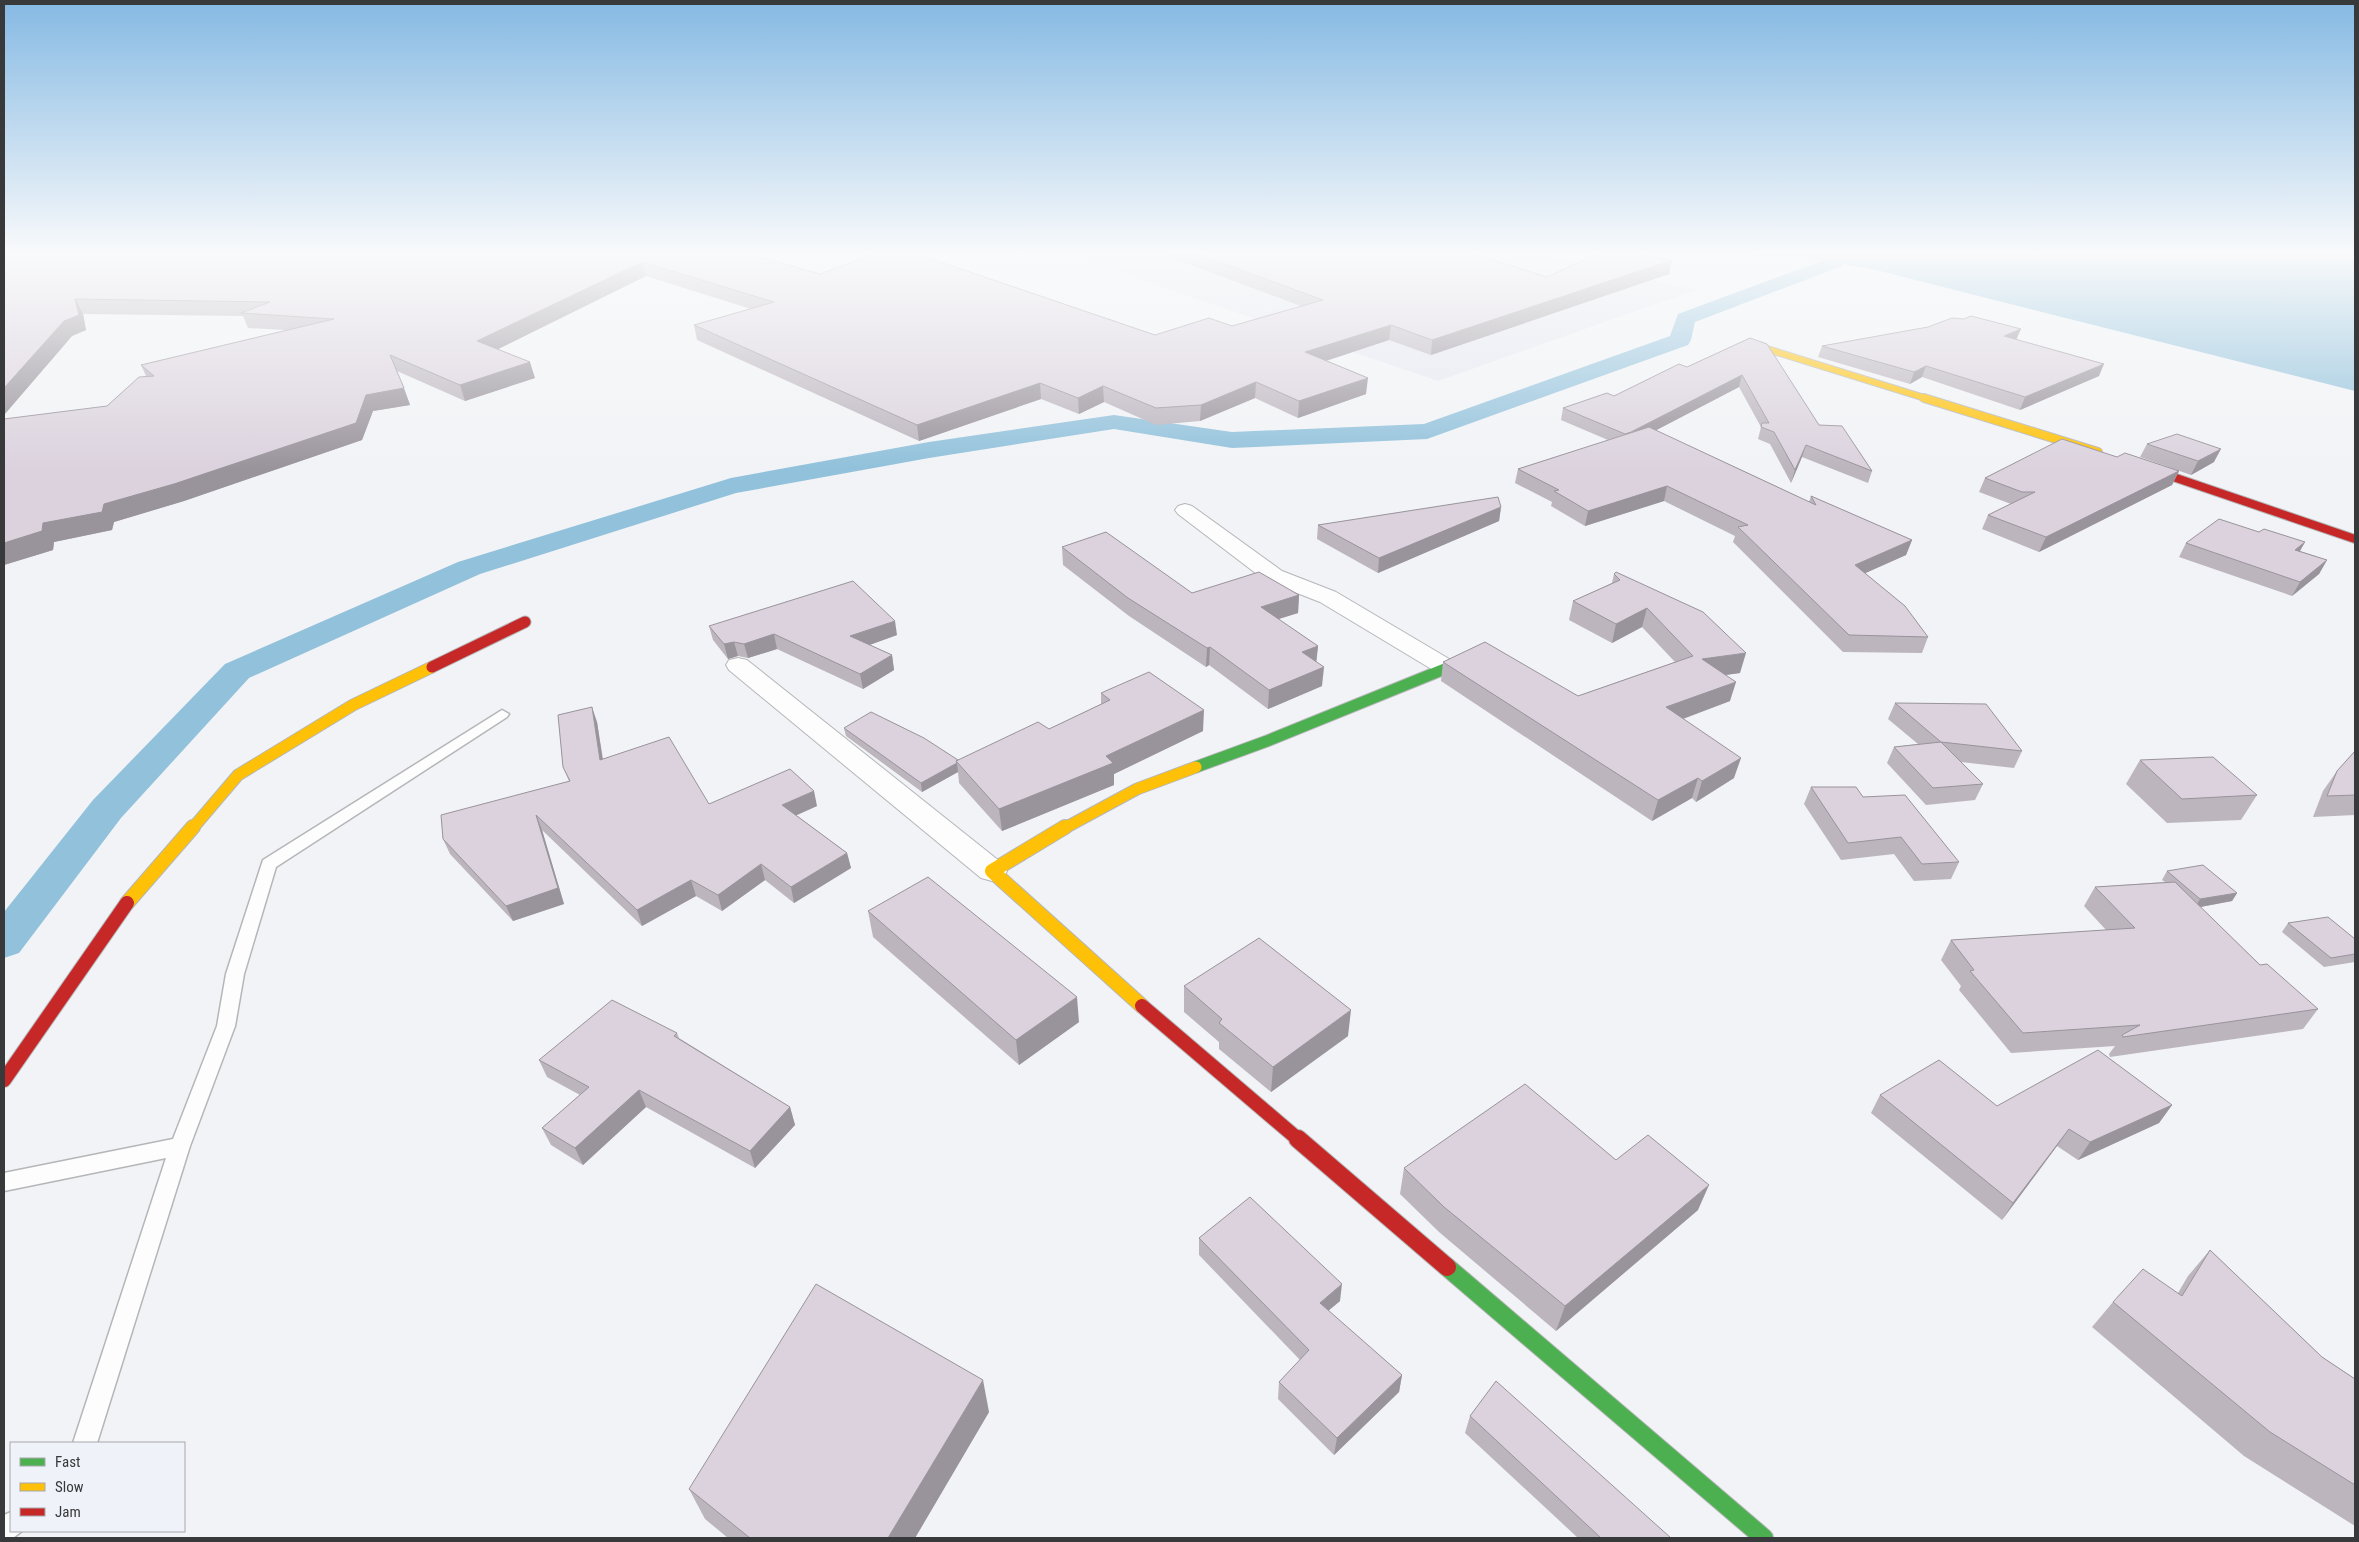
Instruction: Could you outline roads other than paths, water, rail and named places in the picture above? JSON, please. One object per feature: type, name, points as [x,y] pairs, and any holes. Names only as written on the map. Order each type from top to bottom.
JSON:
[{"type":"street","points":[[1751,344],[2049,435],[2105,454]]},
{"type":"street","points":[[2134,464],[2355,539]]},
{"type":"street","points":[[1185,510],[1274,576],[1328,597],[1447,668]]},
{"type":"street","points":[[4,1080],[129,901],[238,775],[353,705],[525,622]]},
{"type":"street","points":[[738,665],[992,871],[1135,1000],[1764,1538]]},
{"type":"street","points":[[992,871],[1072,823],[1137,789],[1267,741],[1447,668]]},
{"type":"lane","points":[[85,1442],[180,1146],[226,1026],[235,974],[269,864],[502,714]]},
{"type":"lane","points":[[4,1182],[180,1146]]},
{"type":"water","points":[[2094,325],[2355,325],[2355,391]]},
{"type":"waterway","points":[[4,942],[107,809],[237,671],[469,568],[731,486],[929,450],[1114,422],[1232,440],[1427,431],[1680,340],[1683,325]]}]
